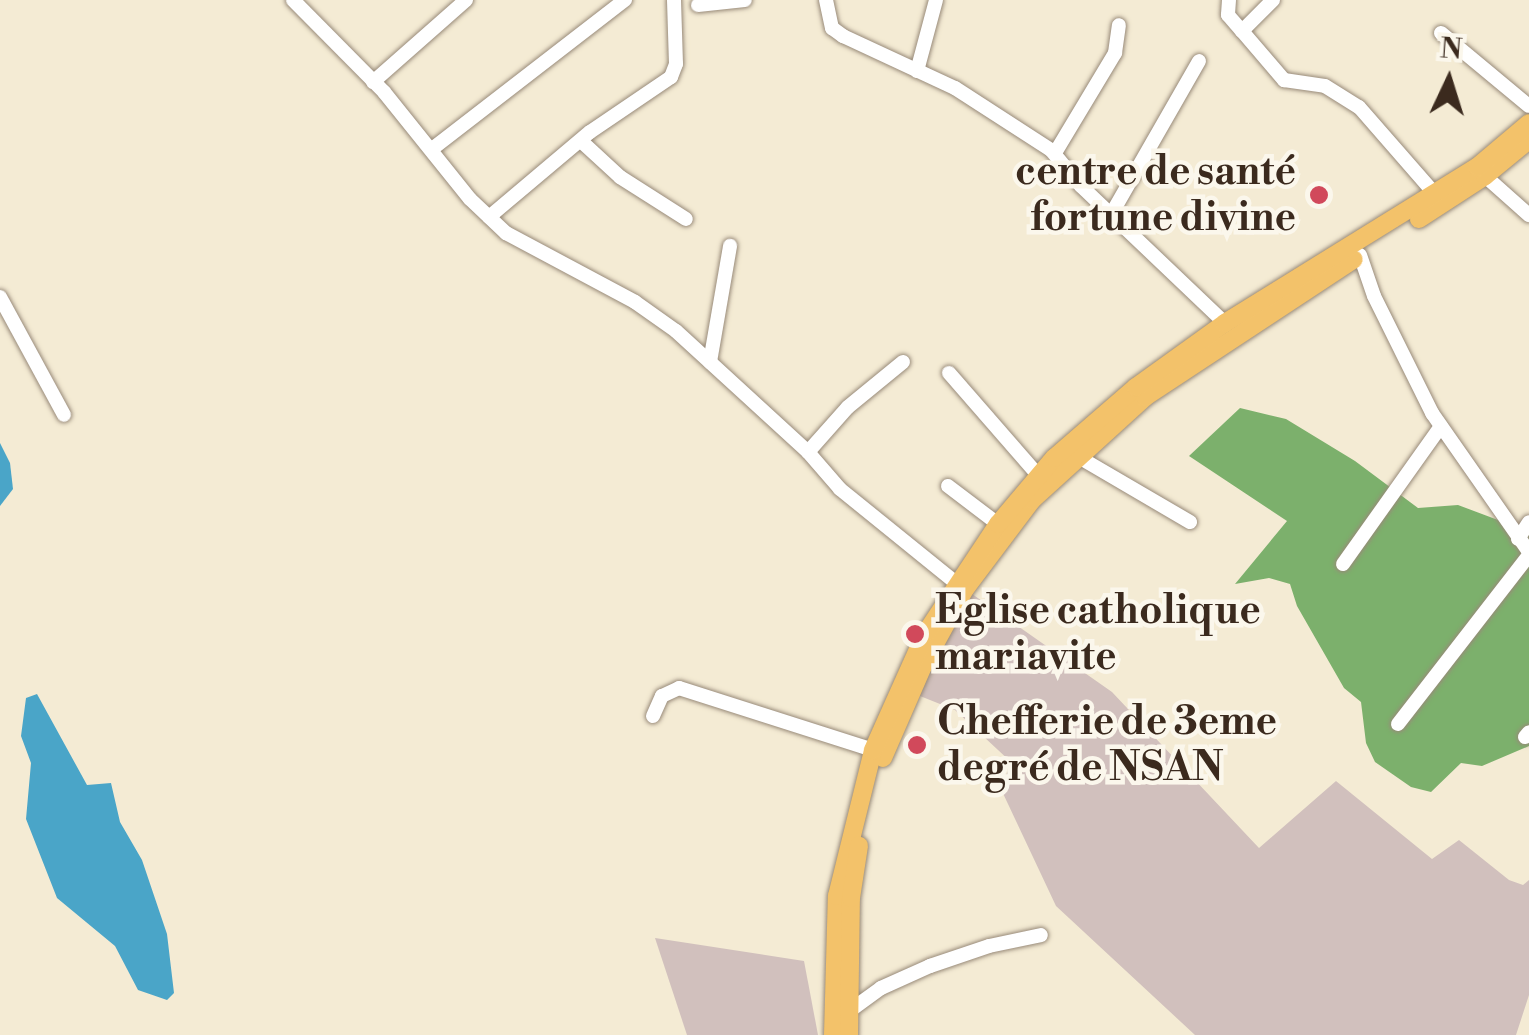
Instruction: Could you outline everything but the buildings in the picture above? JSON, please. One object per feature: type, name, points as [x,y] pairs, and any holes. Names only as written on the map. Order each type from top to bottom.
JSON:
[{"type":"main road","points":[[832,1035],[838,896],[873,750],[924,634],[955,582],[998,524],[1136,387],[1225,324],[1477,167],[1529,122]]},
{"type":"main road","points":[[849,1035],[851,898],[860,840],[884,754],[923,666],[965,589],[1042,480],[1077,456],[1145,397],[1485,176],[1529,140]]},
{"type":"street","points":[[293,0],[373,82],[506,233],[635,302],[710,362],[808,452],[840,488],[955,582]]},
{"type":"street","points":[[373,82],[466,0]]},
{"type":"street","points":[[432,149],[625,0]]},
{"type":"street","points":[[488,217],[581,140],[671,78],[676,64],[674,0]]},
{"type":"street","points":[[698,6],[745,0]]},
{"type":"street","points":[[917,71],[936,0]]},
{"type":"street","points":[[1229,0],[1228,15],[1284,80],[1324,86],[1359,107],[1435,194]]},
{"type":"street","points":[[1242,31],[1273,0]]},
{"type":"street","points":[[824,2],[832,28],[1011,120],[1055,153],[1081,186],[1225,324]]},
{"type":"street","points":[[1055,153],[1115,53],[1119,25]]},
{"type":"street","points":[[1441,33],[1529,106]]},
{"type":"street","points":[[1112,213],[1199,61]]},
{"type":"street","points":[[581,140],[620,178],[686,219]]},
{"type":"street","points":[[1485,176],[1529,214]]},
{"type":"street","points":[[710,362],[730,246]]},
{"type":"street","points":[[1360,255],[1374,296],[1441,426],[1529,554],[1398,724]]},
{"type":"street","points":[[0,297],[64,415]]},
{"type":"street","points":[[808,452],[848,406],[903,362]]},
{"type":"street","points":[[949,373],[1042,480]]},
{"type":"street","points":[[1343,564],[1441,426]]},
{"type":"street","points":[[1077,456],[1190,522]]},
{"type":"street","points":[[948,486],[998,524]]},
{"type":"street","points":[[1518,539],[1529,522]]},
{"type":"street","points":[[653,716],[662,696],[679,688],[873,750]]},
{"type":"street","points":[[848,1012],[881,988],[930,966],[989,946],[1041,935]]},
{"type":"shaded area","points":[[965,589],[1112,692],[1259,848],[1336,781],[1432,859],[1459,840],[1509,880],[1523,885],[1529,880],[1529,995],[1516,1035],[1195,1035],[1056,906],[1000,787],[1012,763],[955,710],[910,692]]},
{"type":"shaded area","points":[[655,938],[804,961],[818,1035],[687,1035]]},
{"type":"green space","points":[[1240,408],[1286,419],[1355,461],[1418,508],[1458,505],[1514,526],[1529,521],[1529,746],[1482,766],[1461,763],[1431,792],[1411,787],[1375,762],[1366,743],[1361,702],[1344,688],[1297,606],[1290,584],[1269,578],[1235,584],[1287,521],[1189,456]]},
{"type":"water","points":[[0,443],[10,463],[13,489],[0,506]]},
{"type":"water","points":[[37,694],[87,785],[111,783],[120,822],[142,860],[167,934],[174,993],[167,1000],[138,990],[115,946],[57,898],[26,819],[31,763],[21,736],[26,698]]},
{"type":"place","name":"centre de santé fortune divine","points":[[1319,195]]},
{"type":"place","name":"Eglise catholique mariavite","points":[[915,634]]},
{"type":"place","name":"Chefferie de 3eme degré de NSAN","points":[[917,745]]}]
